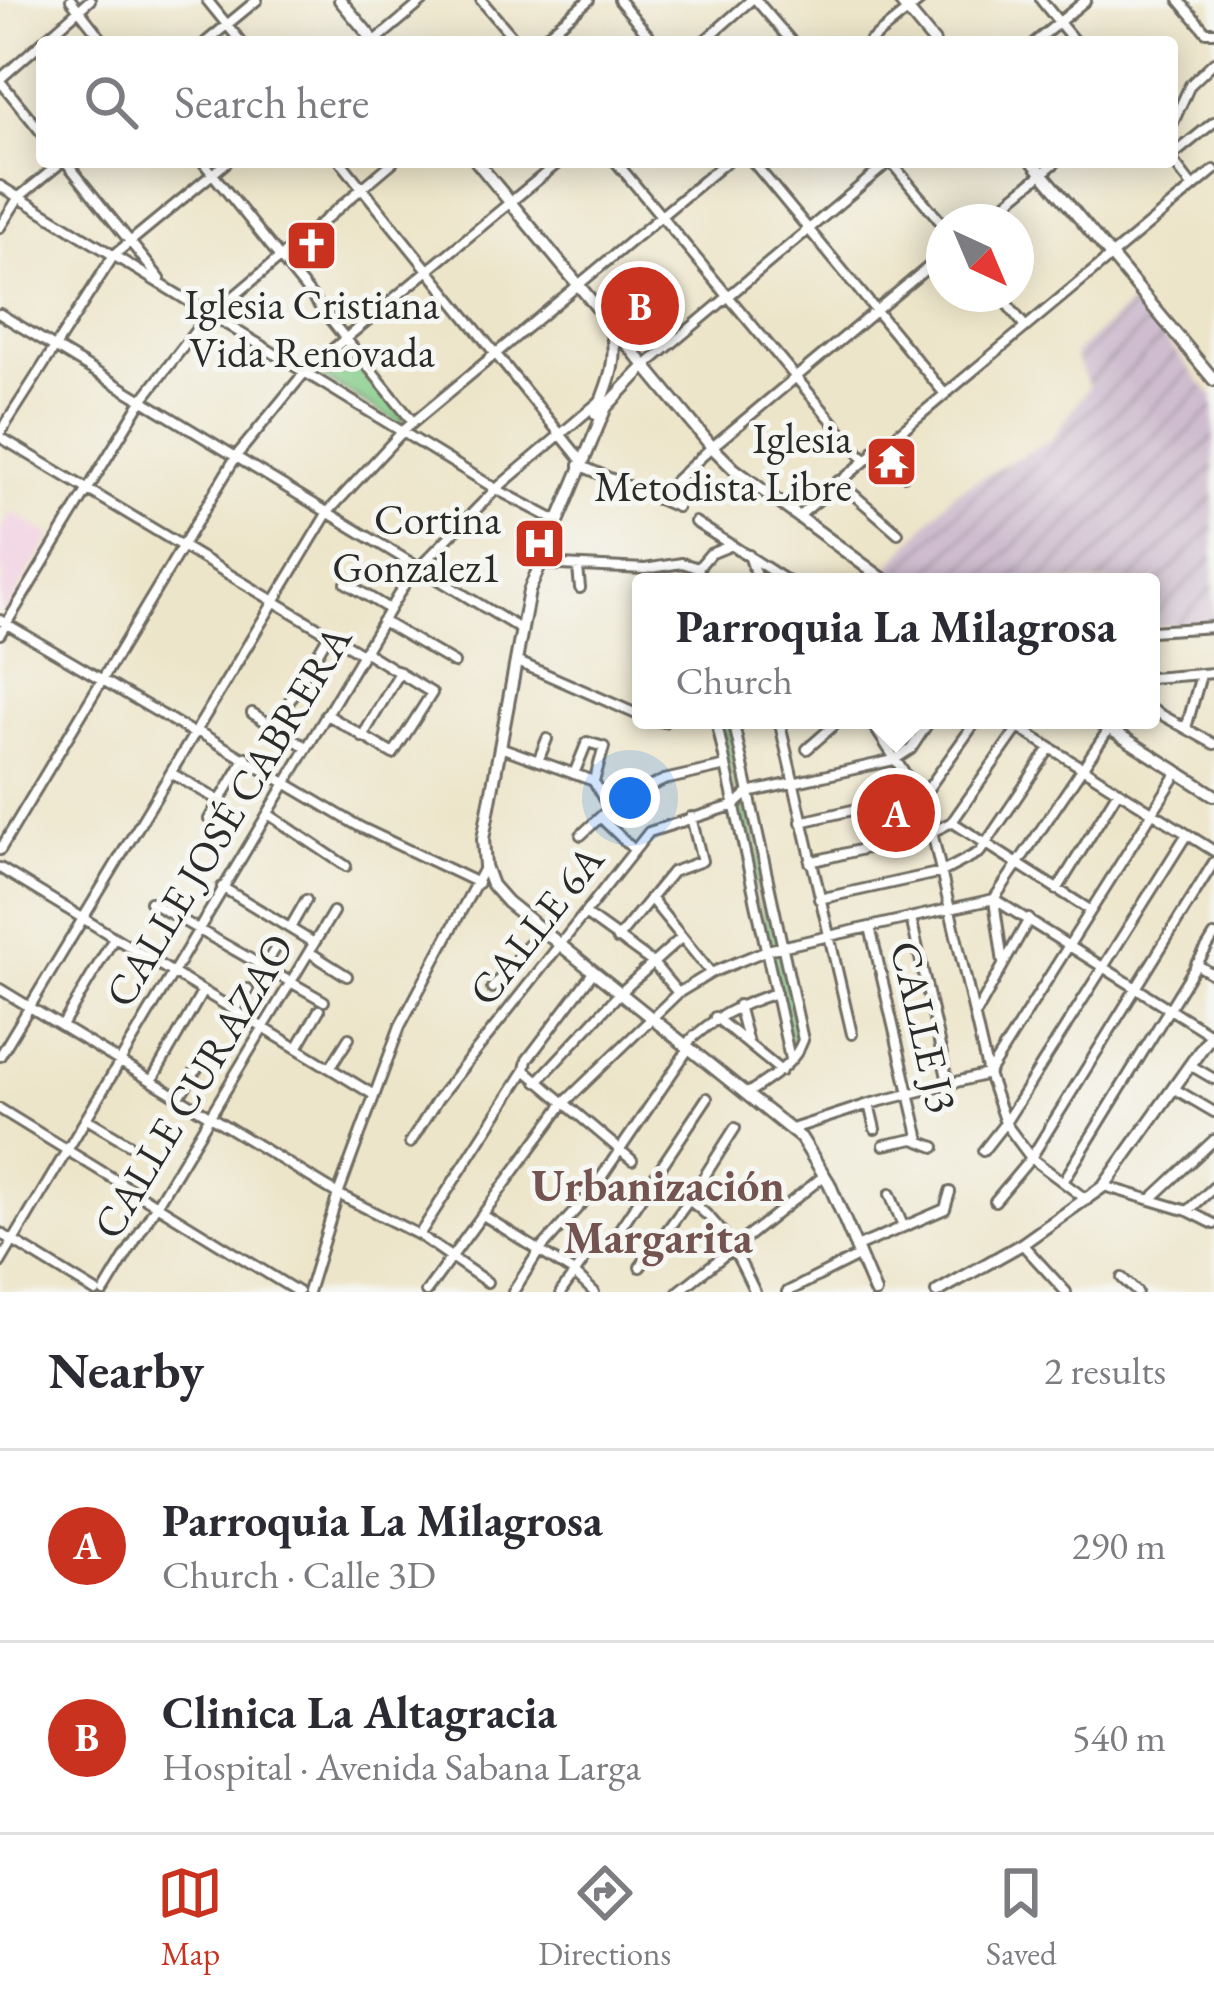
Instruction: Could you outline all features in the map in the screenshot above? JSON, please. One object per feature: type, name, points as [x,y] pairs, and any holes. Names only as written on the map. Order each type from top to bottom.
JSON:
[{"type":"main road","points":[[340,0],[370,36]]},
{"type":"main road","points":[[904,5],[929,36]]},
{"type":"main road","points":[[482,168],[712,447],[875,573]]},
{"type":"main road","points":[[1038,168],[1214,380]]},
{"type":"main road","points":[[610,325],[615,357],[581,461],[529,591],[483,839],[485,866],[492,885],[540,931],[792,1129],[825,1175],[875,1292]]},
{"type":"main road","points":[[581,461],[612,398],[645,366]]},
{"type":"main road","name":"CALLE JOSÉ CABRERA","points":[[602,398],[645,366]]},
{"type":"main road","points":[[1119,729],[1214,795]]},
{"type":"main road","points":[[937,1292],[1022,1244],[1104,1186],[1213,1035]]},
{"type":"street","points":[[70,0],[99,36]]},
{"type":"street","points":[[49,36],[90,0]]},
{"type":"street","points":[[206,0],[236,36]]},
{"type":"street","points":[[213,36],[256,0]]},
{"type":"street","points":[[382,36],[424,0]]},
{"type":"street","points":[[482,0],[512,36]]},
{"type":"street","points":[[545,36],[589,0]]},
{"type":"street","points":[[619,0],[649,36]]},
{"type":"street","points":[[710,36],[753,0],[786,36]]},
{"type":"street","points":[[875,36],[904,5],[920,0]]},
{"type":"street","points":[[1041,0],[1070,36]]},
{"type":"street","points":[[1042,36],[1086,0]]},
{"type":"street","points":[[1179,0],[1211,33]]},
{"type":"street","points":[[36,48],[0,80],[36,125]]},
{"type":"street","points":[[1178,112],[1190,85],[1214,62]]},
{"type":"street","points":[[1178,153],[1214,122]]},
{"type":"street","points":[[1178,166],[1192,186]]},
{"type":"street","points":[[0,226],[19,196],[56,168]]},
{"type":"street","points":[[69,168],[165,285]]},
{"type":"street","points":[[208,168],[413,422]]},
{"type":"street","points":[[219,168],[115,255],[0,435],[432,692],[393,754],[326,714]]},
{"type":"street","points":[[346,168],[581,461],[677,508]]},
{"type":"street","points":[[0,634],[3,621],[142,400],[212,313],[386,168]]},
{"type":"street","points":[[0,850],[237,455],[305,371],[552,168]]},
{"type":"street","points":[[621,168],[864,459]]},
{"type":"street","points":[[0,1055],[328,512],[413,422],[719,168]]},
{"type":"street","points":[[758,168],[944,393]]},
{"type":"street","name":"CALLE JOSÉ CABRERA","points":[[645,366],[883,168]]},
{"type":"street","points":[[895,168],[926,205]]},
{"type":"street","points":[[1005,204],[1048,168]]},
{"type":"street","points":[[798,517],[1214,170]]},
{"type":"street","points":[[0,186],[496,489],[557,520]]},
{"type":"street","points":[[656,499],[926,269]]},
{"type":"street","points":[[1014,312],[1024,325]]},
{"type":"street","points":[[0,314],[522,629]]},
{"type":"street","name":"CALLE JOSÉ CABRERA","points":[[0,1263],[389,608],[419,567],[496,489],[602,398]]},
{"type":"street","points":[[874,450],[880,456],[886,453],[904,475]]},
{"type":"street","points":[[838,481],[898,533]]},
{"type":"street","points":[[694,522],[775,573]]},
{"type":"street","points":[[698,568],[710,554],[734,545]]},
{"type":"street","points":[[748,555],[755,573]]},
{"type":"street","points":[[539,564],[645,569],[682,563],[698,568]]},
{"type":"street","points":[[578,568],[580,588]]},
{"type":"street","points":[[698,568],[699,573]]},
{"type":"street","points":[[346,583],[389,608]]},
{"type":"street","points":[[3,621],[360,827],[478,884]]},
{"type":"street","points":[[382,621],[454,663]]},
{"type":"street","points":[[1160,630],[1214,627]]},
{"type":"street","points":[[284,712],[329,634]]},
{"type":"street","points":[[516,661],[632,712]]},
{"type":"street","points":[[362,736],[400,672]]},
{"type":"street","points":[[1160,677],[1214,673]]},
{"type":"street","points":[[1186,728],[1201,675]]},
{"type":"street","points":[[252,713],[306,747]]},
{"type":"street","points":[[1160,714],[1214,744]]},
{"type":"street","points":[[718,729],[790,1060]]},
{"type":"street","points":[[735,729],[803,1040],[782,1071],[748,1093]]},
{"type":"street","points":[[781,729],[852,1034]]},
{"type":"street","points":[[807,749],[830,729]]},
{"type":"street","points":[[876,729],[919,796],[932,832],[988,1074],[1005,1123],[1031,1158],[1087,1199]]},
{"type":"street","points":[[748,794],[895,760],[911,749],[925,729]]},
{"type":"street","points":[[801,822],[919,796],[931,787],[970,729]]},
{"type":"street","points":[[810,862],[932,832],[952,822],[1017,729]]},
{"type":"street","points":[[1020,729],[1214,851]]},
{"type":"street","points":[[1004,967],[994,899],[1109,729]]},
{"type":"street","points":[[538,761],[547,739]]},
{"type":"street","points":[[574,774],[590,741],[606,751],[593,780]]},
{"type":"street","points":[[500,747],[593,780],[609,809]]},
{"type":"street","points":[[819,899],[942,872],[980,852],[1050,748]]},
{"type":"street","points":[[209,819],[246,758]]},
{"type":"street","points":[[581,836],[609,809],[664,780],[727,766]]},
{"type":"street","points":[[792,1129],[868,1103],[988,1074],[1178,772]]},
{"type":"street","points":[[171,773],[220,800]]},
{"type":"street","points":[[1058,890],[1118,791]]},
{"type":"street","name":"CALLE 6A","points":[[410,1143],[437,1100],[633,848],[656,826],[735,806],[748,794]]},
{"type":"street","points":[[268,814],[346,866]]},
{"type":"street","points":[[600,817],[633,848]]},
{"type":"street","points":[[617,939],[671,872],[700,863],[691,817]]},
{"type":"street","points":[[952,822],[1090,910]]},
{"type":"street","points":[[982,1150],[1005,1123],[1187,834]]},
{"type":"street","points":[[995,1201],[1031,1158],[1214,862]]},
{"type":"street","points":[[0,1109],[307,1292],[338,1194],[406,1014],[485,866]]},
{"type":"street","points":[[0,868],[374,1095]]},
{"type":"street","points":[[222,886],[290,928],[347,976]]},
{"type":"street","points":[[650,898],[711,973]]},
{"type":"street","points":[[426,1292],[564,1103],[678,993],[711,973],[767,950],[994,899],[1213,1035]]},
{"type":"street","points":[[290,928],[306,900]]},
{"type":"street","points":[[150,902],[322,1005],[297,1048]]},
{"type":"street","name":"CALLE CURAZAO","points":[[100,1292],[333,911]]},
{"type":"street","points":[[585,914],[653,963],[678,993]]},
{"type":"street","points":[[911,918],[948,1082]]},
{"type":"street","points":[[976,1015],[1029,920]]},
{"type":"street","name":"CALLE J3","points":[[870,927],[920,1141]]},
{"type":"street","points":[[492,988],[540,931]]},
{"type":"street","points":[[1063,1182],[1214,936]]},
{"type":"street","points":[[538,1082],[619,994],[682,937]]},
{"type":"street","points":[[62,1026],[114,938]]},
{"type":"street","points":[[262,968],[277,946]]},
{"type":"street","points":[[1196,964],[1214,975]]},
{"type":"street","points":[[419,1235],[538,1043],[592,974]]},
{"type":"street","points":[[0,989],[338,1194],[419,1235],[487,1282]]},
{"type":"street","points":[[234,1010],[248,989]]},
{"type":"street","points":[[152,1080],[203,991]]},
{"type":"street","points":[[513,1292],[539,1251],[590,1194],[687,1045],[715,1017],[776,993]]},
{"type":"street","points":[[738,1005],[748,1043]]},
{"type":"street","points":[[715,1017],[782,1071]]},
{"type":"street","points":[[330,1069],[349,1038]]},
{"type":"street","points":[[179,1097],[205,1056]]},
{"type":"street","points":[[1190,1065],[1214,1079]]},
{"type":"street","points":[[525,1070],[632,1160]]},
{"type":"street","points":[[1173,1088],[1214,1112]]},
{"type":"street","points":[[611,1242],[707,1097]]},
{"type":"street","points":[[868,1103],[875,1129]]},
{"type":"street","points":[[87,1119],[130,1144]]},
{"type":"street","points":[[640,1267],[735,1128]]},
{"type":"street","points":[[1151,1199],[1214,1140]]},
{"type":"street","points":[[884,1144],[920,1141],[935,1147]]},
{"type":"street","points":[[679,1292],[825,1175]]},
{"type":"street","points":[[655,1180],[705,1210],[733,1246],[754,1292]]},
{"type":"street","points":[[1104,1186],[1188,1211],[1214,1224]]},
{"type":"street","points":[[1188,1211],[1214,1187]]},
{"type":"street","points":[[787,1292],[903,1226],[945,1209],[950,1192]]},
{"type":"street","points":[[890,1194],[903,1226]]},
{"type":"street","points":[[483,1215],[594,1292]]},
{"type":"street","points":[[0,1233],[100,1292]]},
{"type":"street","points":[[1022,1244],[1066,1292]]},
{"type":"street","points":[[561,1292],[589,1253]]},
{"type":"street","points":[[1123,1278],[1134,1291]]},
{"type":"shaded area","points":[[1134,301],[1214,398],[1214,622],[1160,625],[1160,573],[886,571],[954,493],[1052,439],[1089,387],[1074,354]]},
{"type":"shaded area","points":[[12,512],[51,536],[4,615],[0,613],[0,586],[5,577],[0,573],[0,531]]},
{"type":"green space","points":[[346,347],[406,420],[401,424],[314,372]]},
{"type":"green space","points":[[722,729],[732,729],[800,1040],[793,1051]]},
{"type":"place","name":"Iglesia Cristiana Vida Renovada","points":[[312,245]]},
{"type":"place","name":"Clinica La Altagracia","points":[[640,306]]},
{"type":"place","name":"Iglesia Metodista Libre","points":[[891,462]]},
{"type":"place","name":"Cortina Gonzalez1","points":[[540,543]]},
{"type":"place","name":"Parroquia La Milagrosa","points":[[896,813]]},
{"type":"district","name":"Urbanización Margarita","points":[[658,1211]]}]
